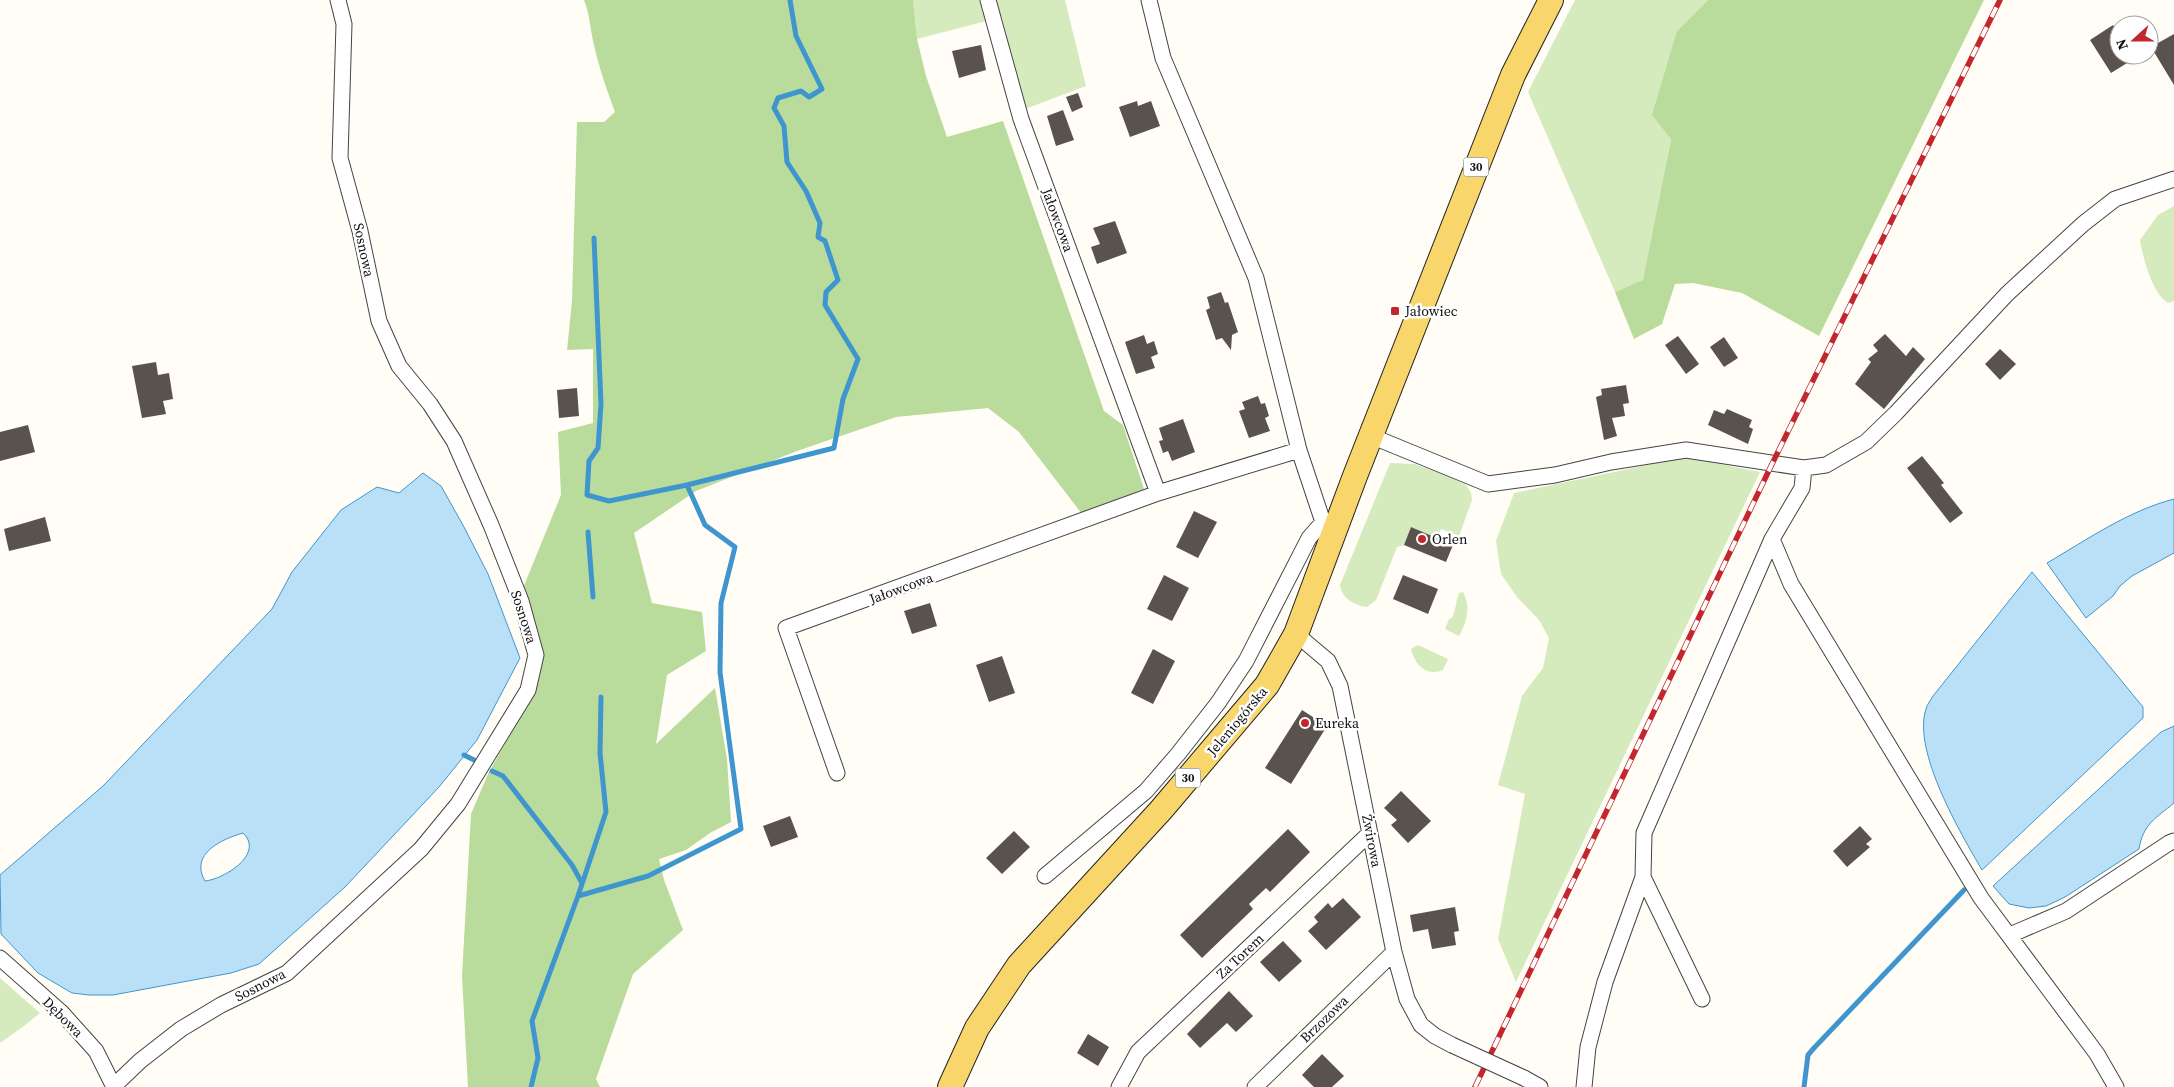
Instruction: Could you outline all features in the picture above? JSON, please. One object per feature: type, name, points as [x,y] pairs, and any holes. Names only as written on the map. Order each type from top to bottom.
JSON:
[{"type":"main road","name":"30","points":[[1371,436],[1513,75],[1551,0]]},
{"type":"main road","name":"Jeleniogórska","points":[[950,1087],[977,1028],[1019,965],[1162,810],[1267,685],[1296,634],[1328,529],[1371,436]]},
{"type":"street","name":"Sosnowa","points":[[114,1087],[140,1061],[181,1029],[221,1005],[287,973],[420,849],[458,804],[528,690],[536,655],[521,601],[491,525],[454,441],[430,404],[398,366],[379,321],[360,231],[340,158],[344,24],[338,0]]},
{"type":"street","name":"Jałowcowa","points":[[988,0],[1021,119],[1158,493]]},
{"type":"street","points":[[1045,876],[1146,790],[1184,747],[1218,703],[1246,661],[1309,538],[1328,529],[1299,450],[1256,278],[1163,58],[1149,0]]},
{"type":"street","points":[[1371,436],[1488,484],[1555,475],[1611,462],[1686,450],[1804,468],[1826,465],[1866,442],[1896,413],[2007,294],[2083,224],[2115,199],[2174,179]]},
{"type":"street","name":"Jałowcowa","points":[[837,773],[786,628],[1158,493],[1299,450]]},
{"type":"street","points":[[1584,1087],[1588,1047],[1605,982],[1643,877],[1644,833],[1772,539],[1802,488],[1804,468]]},
{"type":"street","points":[[1772,539],[1791,584],[1980,898],[2097,1054],[2116,1087]]},
{"type":"street","name":"Żwirowa","points":[[1296,634],[1328,661],[1340,686],[1394,952],[1407,999],[1416,1018],[1428,1032],[1540,1087]]},
{"type":"street","name":"Za Torem","points":[[1119,1087],[1138,1052],[1370,833]]},
{"type":"street","points":[[2010,936],[2066,911],[2174,841]]},
{"type":"street","points":[[1643,877],[1702,999]]},
{"type":"street","name":"Brzozowa","points":[[1255,1087],[1394,952]]},
{"type":"street","name":"Dębowa","points":[[0,958],[61,1012],[96,1051],[114,1087]]},
{"type":"green space","points":[[584,0],[913,0],[917,39],[926,76],[947,137],[1003,121],[1104,411],[1123,425],[1144,489],[1082,514],[1019,432],[988,408],[896,417],[797,451],[696,491],[634,533],[652,603],[702,612],[706,651],[667,675],[656,744],[715,688],[727,759],[731,822],[710,833],[686,850],[659,859],[664,880],[683,930],[633,974],[596,1079],[600,1087],[468,1087],[462,976],[471,814],[488,774],[534,691],[543,659],[523,588],[561,495],[558,432],[593,423],[593,349],[567,350],[572,301],[577,122],[604,122],[615,112],[598,62]]},
{"type":"green space","points":[[913,0],[1065,0],[1086,86],[1025,109],[1002,17],[917,39]]},
{"type":"green space","points":[[1575,0],[1708,0],[1677,31],[1671,138],[1643,281],[1615,292],[1528,92]]},
{"type":"green space","points":[[1708,0],[1984,0],[1819,336],[1742,293],[1693,283],[1675,284],[1662,324],[1634,339],[1615,292],[1643,280],[1671,139],[1652,115],[1677,31]]},
{"type":"green space","points":[[2174,206],[2174,301],[2168,303],[2162,298],[2153,283],[2143,256],[2140,240],[2158,215]]},
{"type":"green space","points":[[1685,457],[1760,472],[1516,982],[1498,939],[1525,794],[1498,785],[1522,696],[1543,668],[1549,638],[1539,620],[1517,597],[1501,574],[1496,541],[1514,493]]},
{"type":"green space","points":[[1390,463],[1414,464],[1443,474],[1466,485],[1471,493],[1472,500],[1459,536],[1441,529],[1437,538],[1411,527],[1404,545],[1397,547],[1376,600],[1367,607],[1358,605],[1346,598],[1340,585]]},
{"type":"green space","points":[[1463,592],[1467,603],[1467,614],[1459,636],[1445,629],[1449,619],[1452,618],[1459,593]]},
{"type":"green space","points":[[1418,645],[1448,659],[1443,670],[1437,672],[1426,671],[1418,665],[1411,649]]},
{"type":"green space","points":[[0,978],[40,1013],[0,1043]]},
{"type":"water","points":[[423,473],[441,486],[488,574],[520,658],[477,740],[439,787],[345,887],[259,964],[231,973],[113,995],[72,993],[38,973],[1,934],[0,875],[103,786],[272,609],[292,572],[341,510],[377,487],[399,493]],"holes":[[[243,833],[248,841],[249,849],[246,857],[239,864],[222,876],[205,881],[201,871],[201,863],[210,849],[226,839]]]},
{"type":"water","points":[[2174,499],[2174,553],[2132,576],[2120,586],[2113,596],[2086,618],[2047,563],[2124,518]]},
{"type":"water","points":[[2032,572],[2143,707],[2143,718],[1982,870],[1951,814],[1932,769],[1926,747],[1924,726],[1926,709],[1933,696]]},
{"type":"water","points":[[2174,726],[2174,803],[2147,827],[2139,849],[2065,897],[2046,906],[2029,908],[2009,904],[1993,886],[2161,732]]},
{"type":"building","points":[[2109,28],[2109,65],[2124,65],[2111,73],[2090,40]]},
{"type":"building","points":[[2174,34],[2174,85],[2159,60],[2159,42]]},
{"type":"building","points":[[981,45],[986,70],[959,78],[952,51]]},
{"type":"building","points":[[1078,93],[1083,107],[1072,112],[1066,97]]},
{"type":"building","points":[[1137,101],[1138,106],[1151,101],[1160,126],[1130,137],[1119,107]]},
{"type":"building","points":[[1063,110],[1074,140],[1056,146],[1047,116]]},
{"type":"building","points":[[1115,221],[1127,253],[1097,264],[1091,247],[1100,244],[1093,228]]},
{"type":"building","points":[[1221,292],[1225,303],[1228,302],[1238,332],[1232,335],[1231,350],[1222,338],[1216,340],[1206,310],[1210,308],[1207,297]]},
{"type":"building","points":[[1885,334],[1906,356],[1913,347],[1925,359],[1884,409],[1855,384],[1871,362],[1868,359],[1878,351],[1873,345]]},
{"type":"building","points":[[1144,335],[1147,344],[1154,341],[1158,354],[1151,357],[1155,368],[1136,374],[1125,342]]},
{"type":"building","points":[[1678,336],[1699,364],[1686,374],[1665,345]]},
{"type":"building","points":[[1724,337],[1738,358],[1724,367],[1710,347]]},
{"type":"building","points":[[2000,349],[2016,364],[2000,380],[1985,364]]},
{"type":"building","points":[[156,362],[158,375],[169,373],[173,399],[163,401],[166,414],[142,418],[132,366]]},
{"type":"building","points":[[1626,385],[1629,403],[1623,404],[1625,416],[1612,418],[1617,436],[1604,440],[1596,397],[1602,395],[1601,389]]},
{"type":"building","points":[[577,388],[579,416],[559,418],[557,390]]},
{"type":"building","points":[[1258,396],[1261,404],[1265,403],[1269,416],[1265,418],[1270,431],[1249,438],[1239,411],[1245,409],[1242,402]]},
{"type":"building","points":[[1727,409],[1752,420],[1749,427],[1753,429],[1748,444],[1708,425],[1714,410],[1724,414]]},
{"type":"building","points":[[1183,419],[1195,452],[1172,461],[1168,451],[1163,453],[1159,441],[1163,440],[1159,428]]},
{"type":"building","points":[[28,425],[35,452],[0,461],[0,432]]},
{"type":"building","points":[[1922,456],[1944,483],[1941,485],[1963,513],[1950,523],[1907,468]]},
{"type":"building","points":[[1194,511],[1217,522],[1198,558],[1176,547]]},
{"type":"building","points":[[45,517],[51,541],[9,551],[4,529]]},
{"type":"building","points":[[1411,527],[1453,545],[1446,562],[1404,545]]},
{"type":"building","points":[[1164,575],[1189,588],[1172,621],[1147,609]]},
{"type":"building","points":[[1403,575],[1438,589],[1428,614],[1393,599]]},
{"type":"building","points":[[930,603],[937,626],[912,634],[904,611]]},
{"type":"building","points":[[1153,649],[1175,661],[1153,704],[1131,693]]},
{"type":"building","points":[[1002,656],[1015,693],[989,702],[976,665]]},
{"type":"building","points":[[1302,710],[1327,726],[1291,784],[1265,768]]},
{"type":"building","points":[[1401,791],[1431,821],[1408,843],[1391,825],[1397,820],[1384,808]]},
{"type":"building","points":[[790,816],[798,837],[771,847],[763,826]]},
{"type":"building","points":[[1860,826],[1872,839],[1866,844],[1870,847],[1847,867],[1833,851]]},
{"type":"building","points":[[1288,829],[1310,852],[1270,892],[1266,888],[1249,904],[1253,909],[1202,958],[1180,935]]},
{"type":"building","points":[[1014,831],[1030,847],[1002,874],[986,858]]},
{"type":"building","points":[[1343,898],[1361,917],[1326,950],[1308,931],[1318,922],[1314,917],[1328,903],[1332,908]]},
{"type":"building","points":[[1455,907],[1459,931],[1454,932],[1456,945],[1432,949],[1428,929],[1413,932],[1410,915]]},
{"type":"building","points":[[1283,941],[1302,961],[1279,982],[1260,962]]},
{"type":"building","points":[[1229,991],[1253,1016],[1236,1032],[1227,1023],[1200,1048],[1187,1034]]},
{"type":"building","points":[[1088,1034],[1109,1047],[1098,1066],[1077,1053]]},
{"type":"building","points":[[1322,1054],[1344,1076],[1332,1087],[1314,1087],[1302,1075]]},
{"type":"waterway","points":[[531,1087],[538,1058],[532,1021],[578,896],[648,876],[741,829],[720,672],[721,603],[735,547],[705,525],[687,485],[834,448],[843,399],[858,359],[825,305],[826,292],[838,280],[825,241],[818,237],[820,223],[806,191],[787,162],[784,126],[774,108],[778,98],[801,91],[809,97],[822,89],[796,36],[790,0]]},
{"type":"waterway","points":[[594,238],[601,404],[598,448],[589,461],[587,495],[609,501],[687,485]]},
{"type":"waterway","points":[[588,532],[593,597]]},
{"type":"waterway","points":[[578,896],[606,812],[600,753],[601,697]]},
{"type":"waterway","points":[[464,755],[474,760]]},
{"type":"waterway","points":[[492,771],[503,776],[572,865],[582,883]]},
{"type":"waterway","points":[[1804,1087],[1808,1055],[1964,890]]},
{"type":"railway","points":[[1475,1087],[1772,464],[2000,0]]},
{"type":"place","name":"Jałowiec","points":[[1395,311]]},
{"type":"place","name":"Orlen","points":[[1422,539]]},
{"type":"place","name":"Eureka","points":[[1305,723]]}]
